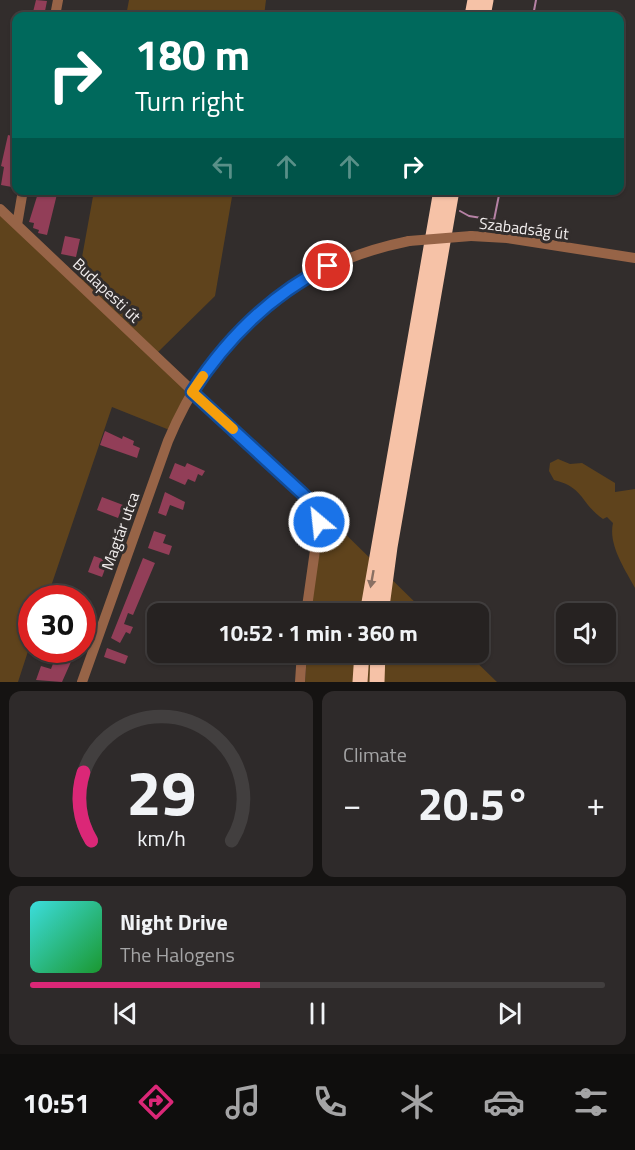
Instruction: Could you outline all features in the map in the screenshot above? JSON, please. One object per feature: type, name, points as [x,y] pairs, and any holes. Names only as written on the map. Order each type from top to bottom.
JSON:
[{"type":"highway","points":[[369,603],[440,195]]},
{"type":"highway","points":[[382,603],[390,547],[451,195]]},
{"type":"highway","points":[[360,682],[361,663]]},
{"type":"highway","points":[[376,682],[377,663]]},
{"type":"street","points":[[16,225],[22,195]]},
{"type":"street","name":"Budapesti út","points":[[0,209],[313,504],[319,522],[308,603]]},
{"type":"street","name":"Szabadság út","points":[[192,392],[227,343],[261,310],[284,292],[343,259],[409,241],[471,236],[517,240],[635,258]]},
{"type":"street","name":"Magtár utca","points":[[82,682],[168,441],[192,392]]},
{"type":"street","points":[[300,682],[301,663]]},
{"type":"shaded area","points":[[129,0],[266,0],[264,12],[127,12]]},
{"type":"shaded area","points":[[93,195],[232,195],[215,296],[158,352],[190,386],[172,431],[112,407],[51,585],[18,585],[18,663],[24,663],[18,682],[0,682],[0,215],[77,285]]},
{"type":"shaded area","points":[[558,459],[570,464],[582,463],[615,483],[615,492],[635,489],[635,588],[615,548],[613,523],[607,517],[603,519],[596,513],[577,491],[554,480],[549,471],[550,463]]},
{"type":"shaded area","points":[[329,518],[416,603],[312,603],[316,567]]},
{"type":"shaded area","points":[[306,663],[477,663],[497,682],[305,682]]},
{"type":"building","points":[[36,0],[47,1],[45,12],[33,12]]},
{"type":"building","points":[[8,135],[12,136],[12,187],[1,185],[4,167],[1,166]]},
{"type":"building","points":[[37,195],[57,195],[47,235],[38,233],[39,230],[33,228],[34,223],[29,222]]},
{"type":"building","points":[[65,236],[80,239],[76,257],[61,254]]},
{"type":"building","points":[[105,431],[122,439],[123,436],[134,441],[133,445],[140,448],[137,458],[100,445]]},
{"type":"building","points":[[175,463],[185,467],[187,463],[205,471],[202,476],[198,474],[195,482],[188,479],[185,485],[169,478]]},
{"type":"building","points":[[165,492],[185,502],[183,510],[170,505],[166,516],[158,513]]},
{"type":"building","points":[[102,497],[123,505],[118,518],[97,510]]},
{"type":"building","points":[[154,531],[166,535],[163,543],[172,546],[169,555],[148,548]]},
{"type":"building","points":[[94,556],[108,561],[102,577],[88,572]]},
{"type":"building","points":[[143,558],[155,563],[133,615],[128,613],[124,624],[133,627],[130,634],[126,632],[120,643],[111,638]]},
{"type":"building","points":[[107,648],[128,656],[125,664],[104,657]]},
{"type":"building","points":[[53,663],[70,663],[62,682],[36,680],[41,666],[51,669]]},
{"type":"waterway","points":[[534,12],[536,0]]},
{"type":"waterway","points":[[460,211],[469,216],[494,220],[499,195]]},
{"type":"slow traffic","points":[[203,376],[192,392],[233,429]]},
{"type":"route","points":[[319,522],[313,504],[192,392],[227,343],[261,310],[284,292],[328,266]]}]
